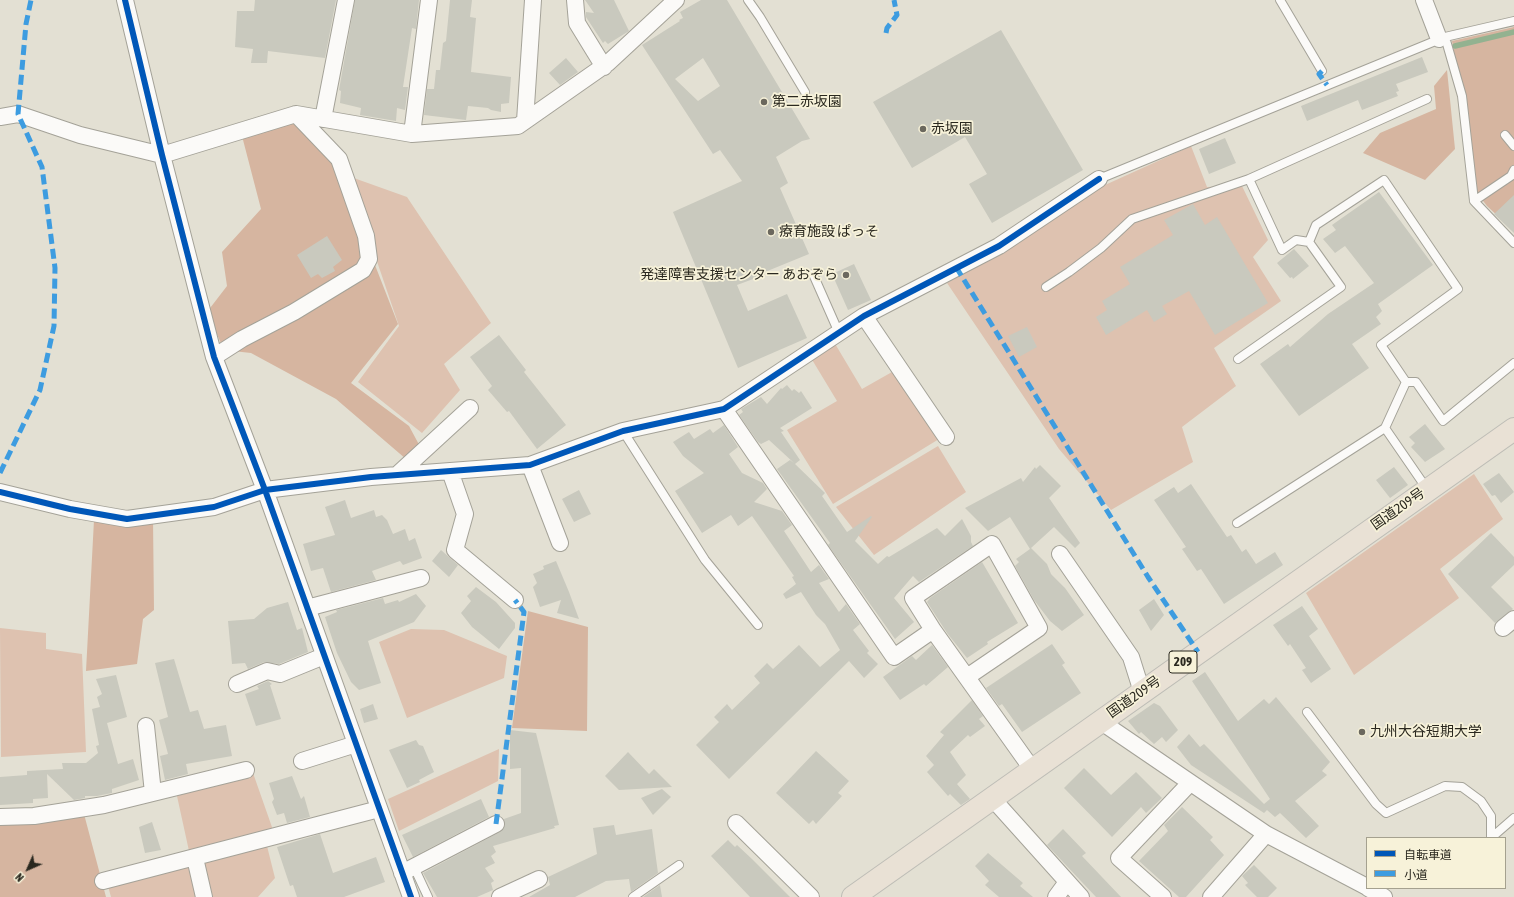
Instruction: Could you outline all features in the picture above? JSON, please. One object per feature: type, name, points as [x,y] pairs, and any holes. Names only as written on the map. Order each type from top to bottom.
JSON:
[{"type":"highway","name":"国道209号","points":[[853,897],[1427,489],[1514,429]]},
{"type":"street","points":[[125,0],[162,156],[214,357],[265,490],[379,810],[408,870],[411,897]]},
{"type":"street","points":[[323,119],[346,0]]},
{"type":"street","points":[[412,134],[429,0]]},
{"type":"street","points":[[525,121],[533,0]]},
{"type":"street","points":[[575,0],[577,23],[604,67]]},
{"type":"street","points":[[0,117],[18,114],[80,135],[162,156],[296,114],[412,134],[518,126],[604,67],[676,0]]},
{"type":"street","points":[[1424,0],[1442,38]]},
{"type":"street","points":[[214,357],[242,339],[294,312],[363,270],[369,259],[366,236],[339,159],[296,114]]},
{"type":"street","points":[[0,492],[70,509],[127,519],[214,507],[265,490],[397,475],[530,465],[623,431],[724,410],[864,316],[999,246],[1099,179]]},
{"type":"street","points":[[864,316],[946,437]]},
{"type":"street","points":[[397,475],[470,408]]},
{"type":"street","points":[[724,410],[894,657],[933,630]]},
{"type":"street","points":[[530,465],[560,543]]},
{"type":"street","points":[[450,471],[465,514],[455,550],[515,600]]},
{"type":"street","points":[[967,677],[1039,628],[992,544],[913,598],[933,630],[1032,769]]},
{"type":"street","points":[[1060,554],[1131,657],[1142,692]]},
{"type":"street","points":[[307,608],[422,578]]},
{"type":"street","points":[[237,684],[267,671],[280,674],[324,656]]},
{"type":"street","points":[[1100,721],[1266,834],[1364,884]]},
{"type":"street","points":[[146,726],[153,793]]},
{"type":"street","points":[[302,761],[356,744]]},
{"type":"street","points":[[0,817],[34,816],[104,805],[246,770]]},
{"type":"street","points":[[1163,897],[1119,858],[1190,783]]},
{"type":"street","points":[[992,798],[1081,897]]},
{"type":"street","points":[[103,881],[379,810]]},
{"type":"street","points":[[736,823],[811,897]]},
{"type":"street","points":[[408,870],[496,824]]},
{"type":"street","points":[[1211,897],[1266,834]]},
{"type":"street","points":[[195,858],[204,897]]},
{"type":"street","points":[[500,897],[539,879]]},
{"type":"street","points":[[1056,897],[1067,882]]},
{"type":"street","points":[[1372,889],[1384,897]]},
{"type":"lane","points":[[748,0],[760,17],[804,92]]},
{"type":"lane","points":[[1280,0],[1322,71]]},
{"type":"lane","points":[[1099,179],[1442,38],[1514,21]]},
{"type":"lane","points":[[1442,38],[1462,96],[1474,201],[1514,243]]},
{"type":"lane","points":[[1046,287],[1069,272],[1100,248],[1132,219],[1249,179],[1427,99]]},
{"type":"lane","points":[[1505,135],[1514,146]]},
{"type":"lane","points":[[1474,201],[1511,176],[1514,170]]},
{"type":"lane","points":[[1238,359],[1341,287],[1310,242],[1296,240],[1282,250],[1249,179]]},
{"type":"lane","points":[[1310,242],[1316,225],[1384,180],[1458,289],[1382,345],[1406,382]]},
{"type":"lane","points":[[813,274],[839,333]]},
{"type":"lane","points":[[1406,382],[1416,382],[1443,421],[1514,363]]},
{"type":"lane","points":[[1237,523],[1385,428],[1406,382]]},
{"type":"lane","points":[[1385,428],[1427,489]]},
{"type":"lane","points":[[623,431],[705,560],[758,625]]},
{"type":"lane","points":[[1307,712],[1376,804],[1386,813],[1445,786],[1462,788],[1481,801],[1491,816],[1491,837]]},
{"type":"lane","points":[[1492,837],[1514,818]]},
{"type":"lane","points":[[633,897],[679,865]]},
{"type":"lane","points":[[408,870],[428,897]]},
{"type":"shaded area","points":[[1514,27],[1514,231],[1487,206],[1477,193],[1452,41]]},
{"type":"shaded area","points":[[1447,70],[1455,149],[1425,180],[1363,153],[1380,133],[1436,109],[1434,86]]},
{"type":"shaded area","points":[[295,122],[332,155],[398,324],[351,383],[409,426],[423,452],[413,465],[336,399],[251,353],[224,350],[207,312],[227,286],[222,252],[261,209],[242,136]]},
{"type":"shaded area","points":[[1191,146],[1207,187],[1242,186],[1268,240],[1253,257],[1281,301],[1214,348],[1236,386],[1182,427],[1193,462],[1111,510],[1059,449],[947,283],[1105,185]]},
{"type":"shaded area","points":[[351,177],[407,197],[491,323],[444,364],[460,390],[422,433],[358,382],[399,326],[368,235]]},
{"type":"shaded area","points":[[834,342],[862,389],[892,372],[939,439],[833,504],[787,430],[837,401],[811,358]]},
{"type":"shaded area","points":[[938,446],[966,492],[874,555],[836,507]]},
{"type":"shaded area","points":[[1474,474],[1503,519],[1440,569],[1459,598],[1354,675],[1306,593]]},
{"type":"shaded area","points":[[153,519],[154,610],[143,619],[137,664],[86,671],[94,520]]},
{"type":"shaded area","points":[[528,611],[588,627],[587,731],[512,728]]},
{"type":"shaded area","points":[[0,628],[46,633],[46,649],[82,654],[86,752],[1,757]]},
{"type":"shaded area","points":[[411,629],[444,630],[507,656],[504,678],[407,718],[379,642]]},
{"type":"shaded area","points":[[499,749],[498,781],[399,831],[388,799]]},
{"type":"shaded area","points":[[253,773],[273,830],[189,851],[177,796]]},
{"type":"shaded area","points":[[84,814],[106,897],[0,897],[0,823]]},
{"type":"shaded area","points":[[267,846],[275,878],[258,897],[213,897],[203,862]]},
{"type":"shaded area","points":[[192,864],[201,897],[111,897],[108,886]]},
{"type":"building","points":[[255,0],[336,0],[325,58],[268,51],[267,63],[251,63],[253,49],[235,47],[237,11],[254,11]]},
{"type":"building","points":[[355,0],[419,0],[416,29],[412,28],[403,87],[408,87],[405,110],[397,108],[396,121],[360,115],[361,108],[340,103],[341,91],[339,90]]},
{"type":"building","points":[[450,0],[472,0],[470,17],[476,18],[471,72],[511,77],[509,103],[501,104],[501,112],[488,108],[468,106],[466,120],[424,115],[427,89],[434,89],[436,70],[440,70],[443,43],[446,41]]},
{"type":"building","points":[[585,0],[614,0],[629,31],[608,44],[605,41],[603,43],[586,17],[586,12],[594,13]]},
{"type":"building","points":[[701,0],[727,0],[810,139],[802,141],[776,157],[788,183],[780,188],[809,254],[765,272],[764,275],[737,285],[748,311],[787,294],[807,338],[738,368],[673,212],[742,181],[720,150],[713,154],[642,45],[680,21],[679,20],[683,18],[680,12]],"holes":[[[703,58],[720,86],[698,101],[675,79]]]},
{"type":"building","name":"赤坂園","points":[[1001,30],[1083,170],[992,223],[969,184],[987,174],[965,137],[912,168],[873,102]]},
{"type":"building","points":[[1422,57],[1428,72],[1396,84],[1399,91],[1396,92],[1398,96],[1362,110],[1358,100],[1307,121],[1301,106]]},
{"type":"building","points":[[566,58],[578,72],[560,85],[549,73]]},
{"type":"building","points":[[1225,138],[1236,163],[1209,174],[1199,149]]},
{"type":"building","points":[[1379,192],[1433,265],[1378,304],[1382,311],[1376,317],[1381,324],[1352,344],[1369,368],[1299,416],[1260,364],[1288,344],[1290,347],[1328,314],[1374,283],[1345,246],[1335,253],[1323,239],[1336,230],[1332,225]]},
{"type":"building","points":[[1514,195],[1514,233],[1494,214]]},
{"type":"building","points":[[1193,204],[1205,225],[1217,217],[1268,303],[1215,335],[1189,291],[1162,306],[1167,314],[1154,322],[1147,310],[1106,335],[1096,317],[1107,310],[1102,301],[1130,284],[1120,267],[1173,235],[1164,220]]},
{"type":"building","points":[[327,236],[342,260],[333,267],[335,271],[322,278],[318,274],[311,278],[297,255]]},
{"type":"building","points":[[1294,249],[1309,266],[1293,279],[1292,277],[1290,278],[1277,263]]},
{"type":"building","points":[[854,264],[871,300],[848,310],[832,274]]},
{"type":"building","points":[[1027,327],[1037,347],[1019,357],[1008,336]]},
{"type":"building","points":[[499,335],[526,370],[524,372],[566,425],[537,449],[509,411],[507,412],[488,390],[492,386],[470,357]]},
{"type":"building","points":[[787,385],[792,391],[794,389],[799,393],[801,391],[812,408],[780,428],[784,431],[781,432],[800,460],[795,464],[825,493],[822,496],[847,532],[871,516],[872,517],[855,541],[878,564],[887,556],[889,557],[937,528],[945,536],[962,519],[971,536],[973,546],[919,582],[913,576],[894,598],[914,622],[895,639],[828,545],[830,543],[777,469],[790,460],[794,463],[769,440],[761,444],[758,442],[739,415],[743,412],[741,409],[761,397],[767,404],[781,388],[782,389]]},
{"type":"building","points":[[1425,424],[1445,449],[1425,462],[1411,447],[1415,443],[1409,437]]},
{"type":"building","points":[[724,425],[738,447],[729,454],[742,473],[763,483],[767,489],[754,502],[782,511],[792,525],[784,531],[811,572],[819,565],[829,579],[819,583],[839,612],[846,604],[860,624],[853,630],[869,651],[867,653],[878,664],[864,678],[849,661],[729,779],[696,745],[719,722],[714,717],[727,704],[732,710],[760,683],[754,676],[767,663],[773,669],[799,645],[820,667],[840,650],[825,624],[816,615],[801,592],[786,599],[783,594],[796,584],[792,577],[794,576],[752,516],[738,526],[731,515],[702,533],[675,491],[704,473],[683,456],[673,442],[689,432],[694,439],[710,429],[713,433]]},
{"type":"building","points":[[1040,465],[1061,486],[1049,498],[1080,543],[1075,548],[1054,527],[1031,548],[1047,564],[1051,574],[1065,588],[1084,615],[1062,631],[1050,621],[1034,600],[1015,566],[1019,562],[1016,559],[1030,549],[1010,517],[988,531],[965,508],[1021,478],[1023,482],[1035,467],[1036,469]]},
{"type":"building","points":[[1394,467],[1408,485],[1390,498],[1376,480]]},
{"type":"building","points":[[1499,473],[1514,492],[1501,503],[1495,495],[1492,496],[1483,484]]},
{"type":"building","points":[[1191,484],[1227,537],[1231,535],[1242,552],[1246,549],[1256,564],[1275,552],[1283,565],[1224,604],[1201,569],[1197,571],[1182,549],[1186,547],[1154,500],[1174,487],[1178,493]]},
{"type":"building","points":[[579,490],[591,514],[574,522],[562,499]]},
{"type":"building","points":[[345,500],[351,518],[374,510],[376,517],[382,515],[387,520],[393,534],[405,529],[409,541],[415,538],[422,558],[403,565],[400,561],[372,571],[376,580],[331,592],[323,568],[311,571],[303,544],[335,535],[325,507]]},
{"type":"building","points":[[1491,533],[1514,557],[1514,565],[1491,587],[1513,609],[1495,623],[1448,574]]},
{"type":"building","points":[[441,550],[458,565],[449,577],[432,561]]},
{"type":"building","points":[[556,561],[579,619],[557,613],[561,600],[540,607],[533,587],[537,583],[533,574],[544,569],[543,566]]},
{"type":"building","points":[[982,562],[1018,623],[987,642],[988,644],[967,658],[947,633],[927,602],[930,598]]},
{"type":"building","points":[[476,587],[496,602],[515,623],[515,628],[499,649],[472,627],[461,613],[471,601],[467,596]]},
{"type":"building","points":[[416,594],[426,606],[414,622],[368,641],[381,683],[359,690],[351,682],[337,653],[325,617],[337,612],[336,610],[383,598],[385,604],[398,600],[399,602]]},
{"type":"building","points":[[1154,599],[1164,615],[1151,631],[1139,610]]},
{"type":"building","points":[[288,602],[297,630],[302,628],[308,652],[279,664],[264,662],[248,669],[245,663],[232,664],[228,621],[254,619],[267,608]]},
{"type":"building","points":[[1302,606],[1318,629],[1309,636],[1331,669],[1311,683],[1302,670],[1306,668],[1290,644],[1288,646],[1273,625]]},
{"type":"building","points":[[1052,644],[1065,663],[1062,665],[1081,693],[1022,732],[1002,704],[999,706],[986,688]]},
{"type":"building","points":[[932,645],[948,667],[926,686],[924,684],[900,700],[883,677],[912,656],[916,660]]},
{"type":"building","points":[[174,659],[190,712],[198,710],[204,729],[226,725],[232,756],[186,764],[188,774],[165,780],[160,756],[168,754],[159,720],[168,717],[155,663]]},
{"type":"building","points":[[1205,672],[1238,721],[1264,699],[1269,704],[1276,697],[1330,762],[1322,771],[1327,775],[1295,801],[1319,826],[1306,838],[1280,813],[1275,817],[1267,810],[1264,813],[1191,765],[1177,747],[1189,734],[1200,747],[1204,744],[1264,804],[1270,799],[1192,681]]},
{"type":"building","points":[[116,675],[127,717],[107,723],[118,764],[133,759],[139,780],[112,789],[112,793],[97,796],[85,796],[85,798],[74,800],[47,774],[48,798],[33,799],[33,803],[0,805],[0,777],[27,775],[27,771],[63,769],[62,763],[86,763],[98,753],[96,746],[99,745],[92,709],[100,707],[97,697],[102,694],[96,679]]},
{"type":"building","points":[[268,681],[272,684],[270,685],[281,719],[256,726],[245,694],[259,689],[257,686]]},
{"type":"building","points":[[972,700],[983,716],[979,719],[985,726],[970,737],[968,735],[950,752],[966,775],[957,784],[970,799],[961,805],[950,794],[948,796],[927,772],[934,765],[926,756],[944,735],[940,732]]},
{"type":"building","points":[[1154,703],[1160,706],[1178,730],[1166,742],[1162,737],[1154,744],[1141,732],[1139,734],[1128,721]]},
{"type":"building","points":[[373,704],[378,719],[364,723],[360,709]]},
{"type":"building","points":[[510,730],[536,733],[559,825],[554,826],[555,828],[493,846],[496,852],[491,856],[495,863],[485,868],[494,881],[491,883],[493,890],[477,897],[437,897],[423,873],[500,832],[505,825],[504,819],[521,813],[521,768],[510,769]]},
{"type":"building","points":[[416,740],[419,745],[423,746],[434,772],[419,780],[420,782],[407,788],[389,750]]},
{"type":"building","points":[[816,751],[849,781],[838,793],[842,796],[816,824],[813,820],[809,824],[776,793]]},
{"type":"building","points":[[628,752],[649,774],[654,769],[672,787],[619,790],[605,776]]},
{"type":"building","points":[[1084,768],[1111,795],[1136,772],[1162,798],[1146,813],[1141,807],[1112,837],[1064,788]]},
{"type":"building","points":[[292,776],[301,799],[304,796],[310,817],[287,823],[284,813],[277,815],[272,802],[274,799],[269,783]]},
{"type":"building","points":[[662,789],[671,797],[653,815],[641,798]]},
{"type":"building","points":[[481,799],[489,817],[413,857],[402,835]]},
{"type":"building","points":[[1182,807],[1213,837],[1210,840],[1224,855],[1186,897],[1179,897],[1139,861],[1168,831],[1164,825]]},
{"type":"building","points":[[152,822],[161,850],[145,853],[139,827]]},
{"type":"building","points":[[614,825],[616,835],[652,829],[658,873],[631,892],[629,879],[606,881],[575,897],[529,897],[550,885],[548,877],[597,854],[593,828]]},
{"type":"building","points":[[1063,829],[1086,853],[1082,856],[1121,897],[1096,897],[1047,845]]},
{"type":"building","points":[[320,834],[333,873],[376,857],[385,882],[344,897],[297,897],[293,885],[290,886],[277,847]]},
{"type":"building","points":[[728,840],[735,847],[737,845],[790,897],[750,897],[711,856]]},
{"type":"building","points":[[988,853],[1023,883],[1020,886],[1033,897],[999,897],[985,885],[989,881],[975,866]]},
{"type":"building","points":[[1254,865],[1277,888],[1268,897],[1257,897],[1245,885],[1248,883],[1242,876]]},
{"type":"building","points":[[660,885],[662,897],[643,897]]},
{"type":"waterway","points":[[1455,46],[1514,32]]},
{"type":"marked path","points":[[0,473],[40,390],[54,326],[55,268],[42,167],[18,114],[26,24],[31,0]]},
{"type":"marked path","points":[[886,33],[887,28],[897,15],[894,0]]},
{"type":"marked path","points":[[1322,71],[1319,74],[1327,85]]},
{"type":"marked path","points":[[956,267],[1148,577],[1198,652]]},
{"type":"marked path","points":[[496,824],[524,612],[515,600]]},
{"type":"cycle path","points":[[125,0],[162,155],[214,357],[265,490],[411,897]]},
{"type":"cycle path","points":[[0,492],[70,509],[127,519],[214,507],[265,490],[371,477],[530,465],[623,431],[724,409],[864,316],[999,246],[1099,179]]},
{"type":"place","name":"第二赤坂園","points":[[764,102]]},
{"type":"place","name":"赤坂園","points":[[923,129]]},
{"type":"place","name":"療育施設 ぱっそ","points":[[771,232]]},
{"type":"place","name":"発達障害支援センター あおぞら","points":[[846,275]]},
{"type":"place","name":"九州大谷短期大学","points":[[1362,732]]}]
